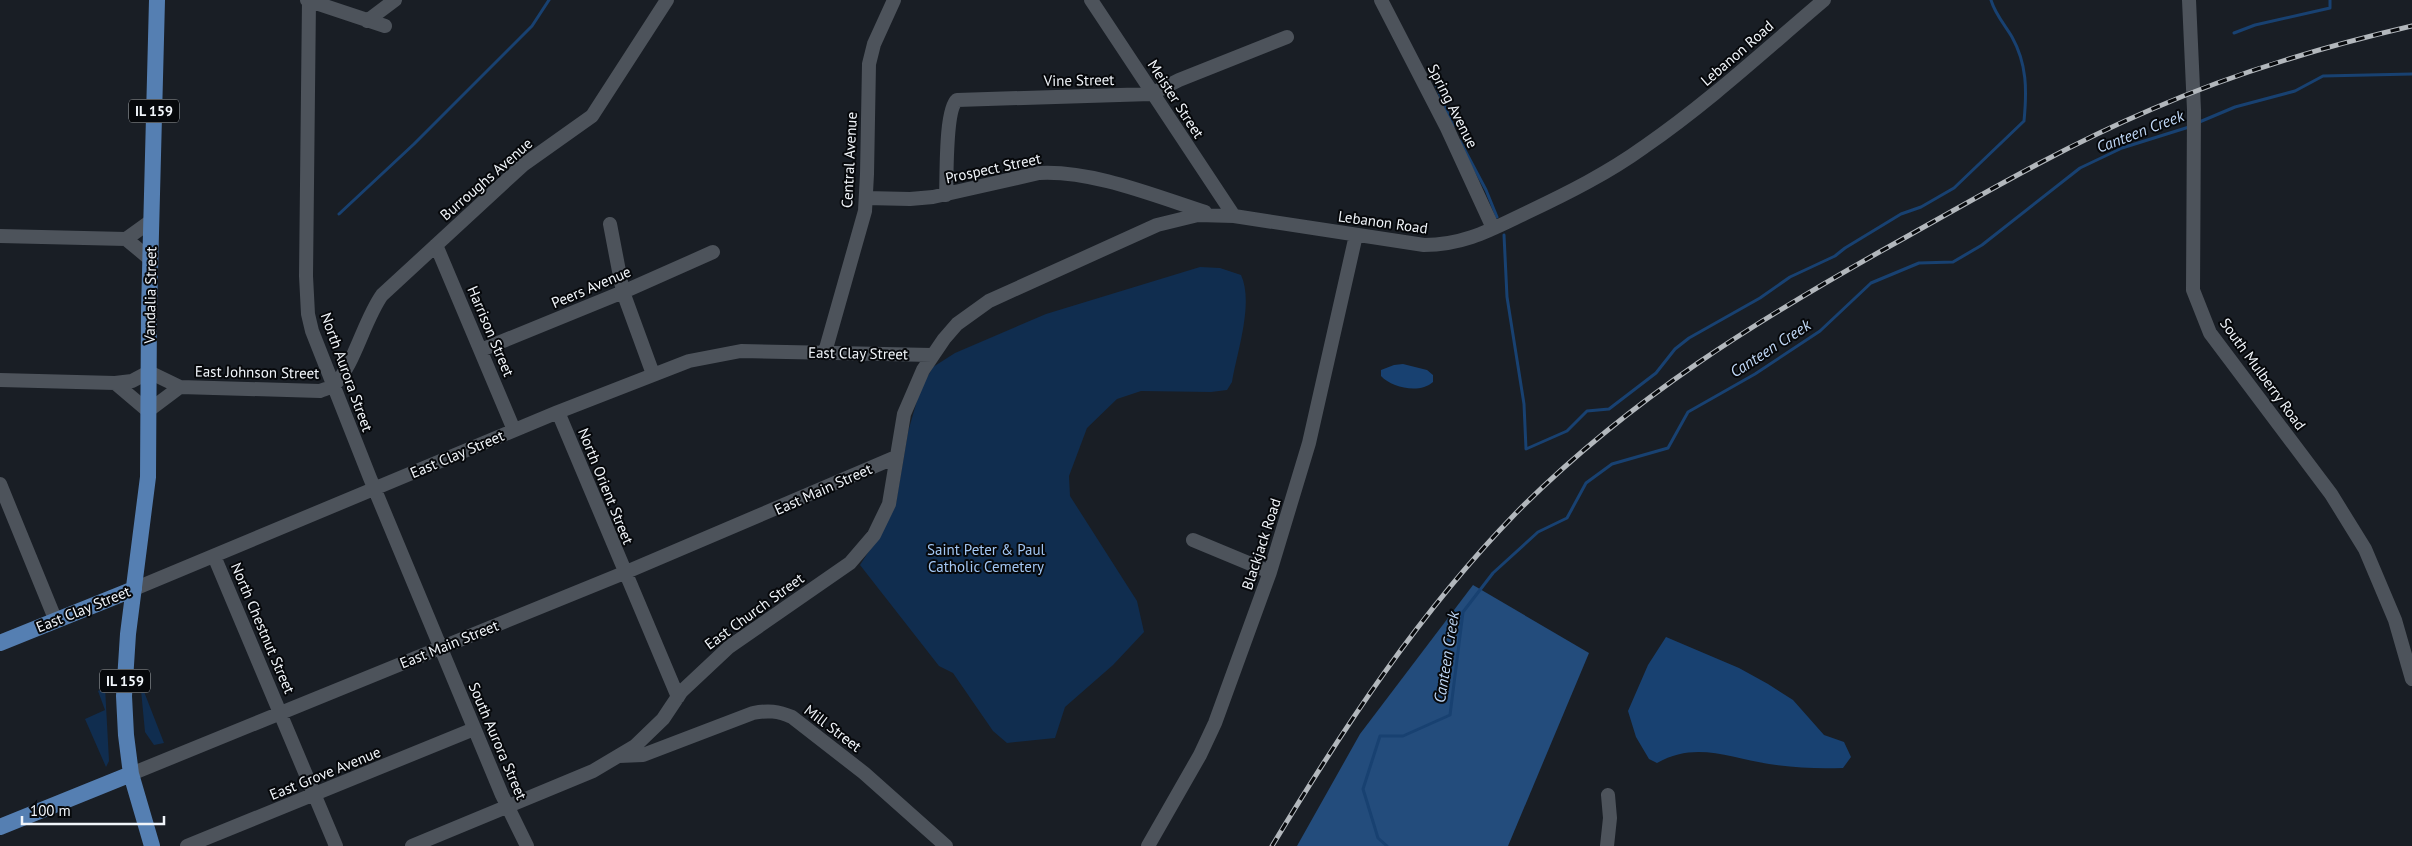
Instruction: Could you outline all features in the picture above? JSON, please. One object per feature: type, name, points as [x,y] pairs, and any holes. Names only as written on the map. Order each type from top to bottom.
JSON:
[{"type":"main road","name":"Vandalia Street","points":[[134,589],[148,477],[150,259],[157,0]]},
{"type":"main road","name":"East Clay Street","points":[[0,643],[134,589]]},
{"type":"main road","name":"IL 159","points":[[134,589],[127,641],[124,696],[126,735],[131,774],[152,846]]},
{"type":"main road","name":"East Main Street","points":[[0,827],[131,774]]},
{"type":"street","points":[[308,0],[385,26]]},
{"type":"street","name":"North Aurora Street","points":[[308,0],[306,298],[312,331],[332,386],[441,648]]},
{"type":"street","points":[[367,20],[395,0]]},
{"type":"street","name":"Burroughs Avenue","points":[[332,386],[347,366],[373,308],[382,295],[523,165],[592,116],[667,0]]},
{"type":"street","name":"Central Avenue","points":[[825,352],[865,211],[868,64],[874,44],[894,0]]},
{"type":"street","name":"Meister Street","points":[[1092,0],[1234,216]]},
{"type":"street","name":"Spring Avenue","points":[[1381,0],[1447,128],[1494,228]]},
{"type":"street","name":"Lebanon Road","points":[[932,355],[957,324],[972,312],[997,297],[1157,225],[1177,219],[1211,215],[1234,216],[1424,245],[1443,245],[1469,240],[1579,186],[1644,148],[1721,88],[1824,0]]},
{"type":"street","name":"South Mulberry Road","points":[[2189,0],[2194,110],[2193,290],[2210,333],[2332,494],[2365,549],[2395,620],[2412,679]]},
{"type":"street","name":"Vine Street","points":[[946,195],[950,118],[953,105],[957,100],[1144,96],[1286,37]]},
{"type":"street","name":"Prospect Street","points":[[866,198],[910,199],[946,195],[1054,172],[1105,182],[1211,215]]},
{"type":"street","points":[[0,236],[126,239],[151,221]]},
{"type":"street","points":[[610,224],[623,292],[653,374]]},
{"type":"street","name":"Blackjack Road","points":[[1148,846],[1215,723],[1270,572],[1308,443],[1356,234]]},
{"type":"street","points":[[126,239],[150,259]]},
{"type":"street","name":"Harrison Street","points":[[436,244],[514,430]]},
{"type":"street","name":"Peers Avenue","points":[[481,350],[623,292],[713,252]]},
{"type":"street","name":"East Clay Street","points":[[134,589],[514,430],[689,361],[725,352],[932,355]]},
{"type":"street","name":"East Church Street","points":[[412,846],[432,842],[593,771],[619,756],[651,733],[678,697],[700,673],[729,647],[850,563],[864,549],[874,535],[889,504],[896,457],[907,406],[932,355]]},
{"type":"street","points":[[0,380],[115,383],[132,381],[149,372],[180,388],[148,411],[115,383]]},
{"type":"street","name":"East Johnson Street","points":[[180,388],[320,390],[332,386]]},
{"type":"street","name":"North Orient Street","points":[[558,412],[624,573],[678,697]]},
{"type":"street","name":"East Main Street","points":[[131,774],[624,573],[896,457]]},
{"type":"street","points":[[0,484],[56,621]]},
{"type":"street","points":[[1193,540],[1270,572]]},
{"type":"street","name":"North Chestnut Street","points":[[214,556],[336,846]]},
{"type":"street","name":"South Aurora Street","points":[[441,648],[508,808],[527,846]]},
{"type":"street","name":"Mill Street","points":[[619,756],[643,755],[753,713],[768,710],[781,712],[792,717],[864,772],[946,846]]},
{"type":"street","name":"East Grove Avenue","points":[[187,846],[474,728]]},
{"type":"street","points":[[1608,795],[1610,818],[1608,846]]},
{"type":"green space","name":"Saint Peter & Paul Catholic Cemetery","points":[[1200,267],[1220,268],[1241,275],[1245,286],[1246,299],[1243,328],[1232,382],[1227,390],[1211,392],[1141,391],[1117,399],[1087,428],[1069,476],[1070,496],[1137,601],[1144,632],[1113,665],[1065,707],[1055,738],[1007,743],[993,731],[953,673],[939,666],[860,565],[885,526],[896,503],[908,432],[920,390],[933,367],[955,353],[1046,314]]},
{"type":"green space","points":[[105,687],[109,761],[106,767],[85,719],[105,710],[98,691]]},
{"type":"green space","points":[[143,689],[164,743],[154,745],[145,732],[141,690]]},
{"type":"shaded area","points":[[1403,364],[1427,370],[1433,375],[1433,382],[1427,386],[1414,389],[1392,384],[1381,376],[1381,370]]},
{"type":"shaded area","points":[[1473,585],[1589,653],[1508,846],[1297,846],[1360,734]]},
{"type":"shaded area","points":[[1666,637],[1739,668],[1793,700],[1824,735],[1844,742],[1851,757],[1843,768],[1806,768],[1778,765],[1699,752],[1671,756],[1657,763],[1649,759],[1636,737],[1628,711],[1648,665]]},
{"type":"waterway","points":[[339,214],[414,144],[532,26],[549,0]]},
{"type":"waterway","points":[[1504,235],[1507,297],[1524,404],[1526,449],[1567,431],[1587,411],[1609,409],[1656,373],[1675,349],[1689,338],[1760,298],[1790,277],[1835,256],[1901,214],[1921,207],[1954,188],[2024,121],[2026,99],[2021,57],[1991,0]]},
{"type":"waterway","points":[[2234,33],[2255,25],[2330,8],[2330,0]]},
{"type":"waterway","name":"Canteen Creek","points":[[2197,123],[2235,107],[2295,91],[2323,76],[2412,74]]},
{"type":"waterway","points":[[1435,83],[1453,126]]},
{"type":"waterway","name":"Canteen Creek","points":[[1387,846],[1378,838],[1363,789],[1380,736],[1403,736],[1450,715],[1463,612],[1493,573],[1538,532],[1567,518],[1586,483],[1612,464],[1668,448],[1688,412],[1755,374],[1820,331],[1871,283],[1919,263],[1953,262],[1982,245],[2080,168],[2122,148],[2189,127]]},
{"type":"waterway","points":[[1460,141],[1486,190],[1497,217]]},
{"type":"railway","points":[[1272,846],[1355,715],[1447,590],[1516,513],[1559,471],[1650,397],[1746,331],[1847,270],[1992,189],[2118,124],[2214,84],[2246,73],[2312,52],[2412,26]]}]
